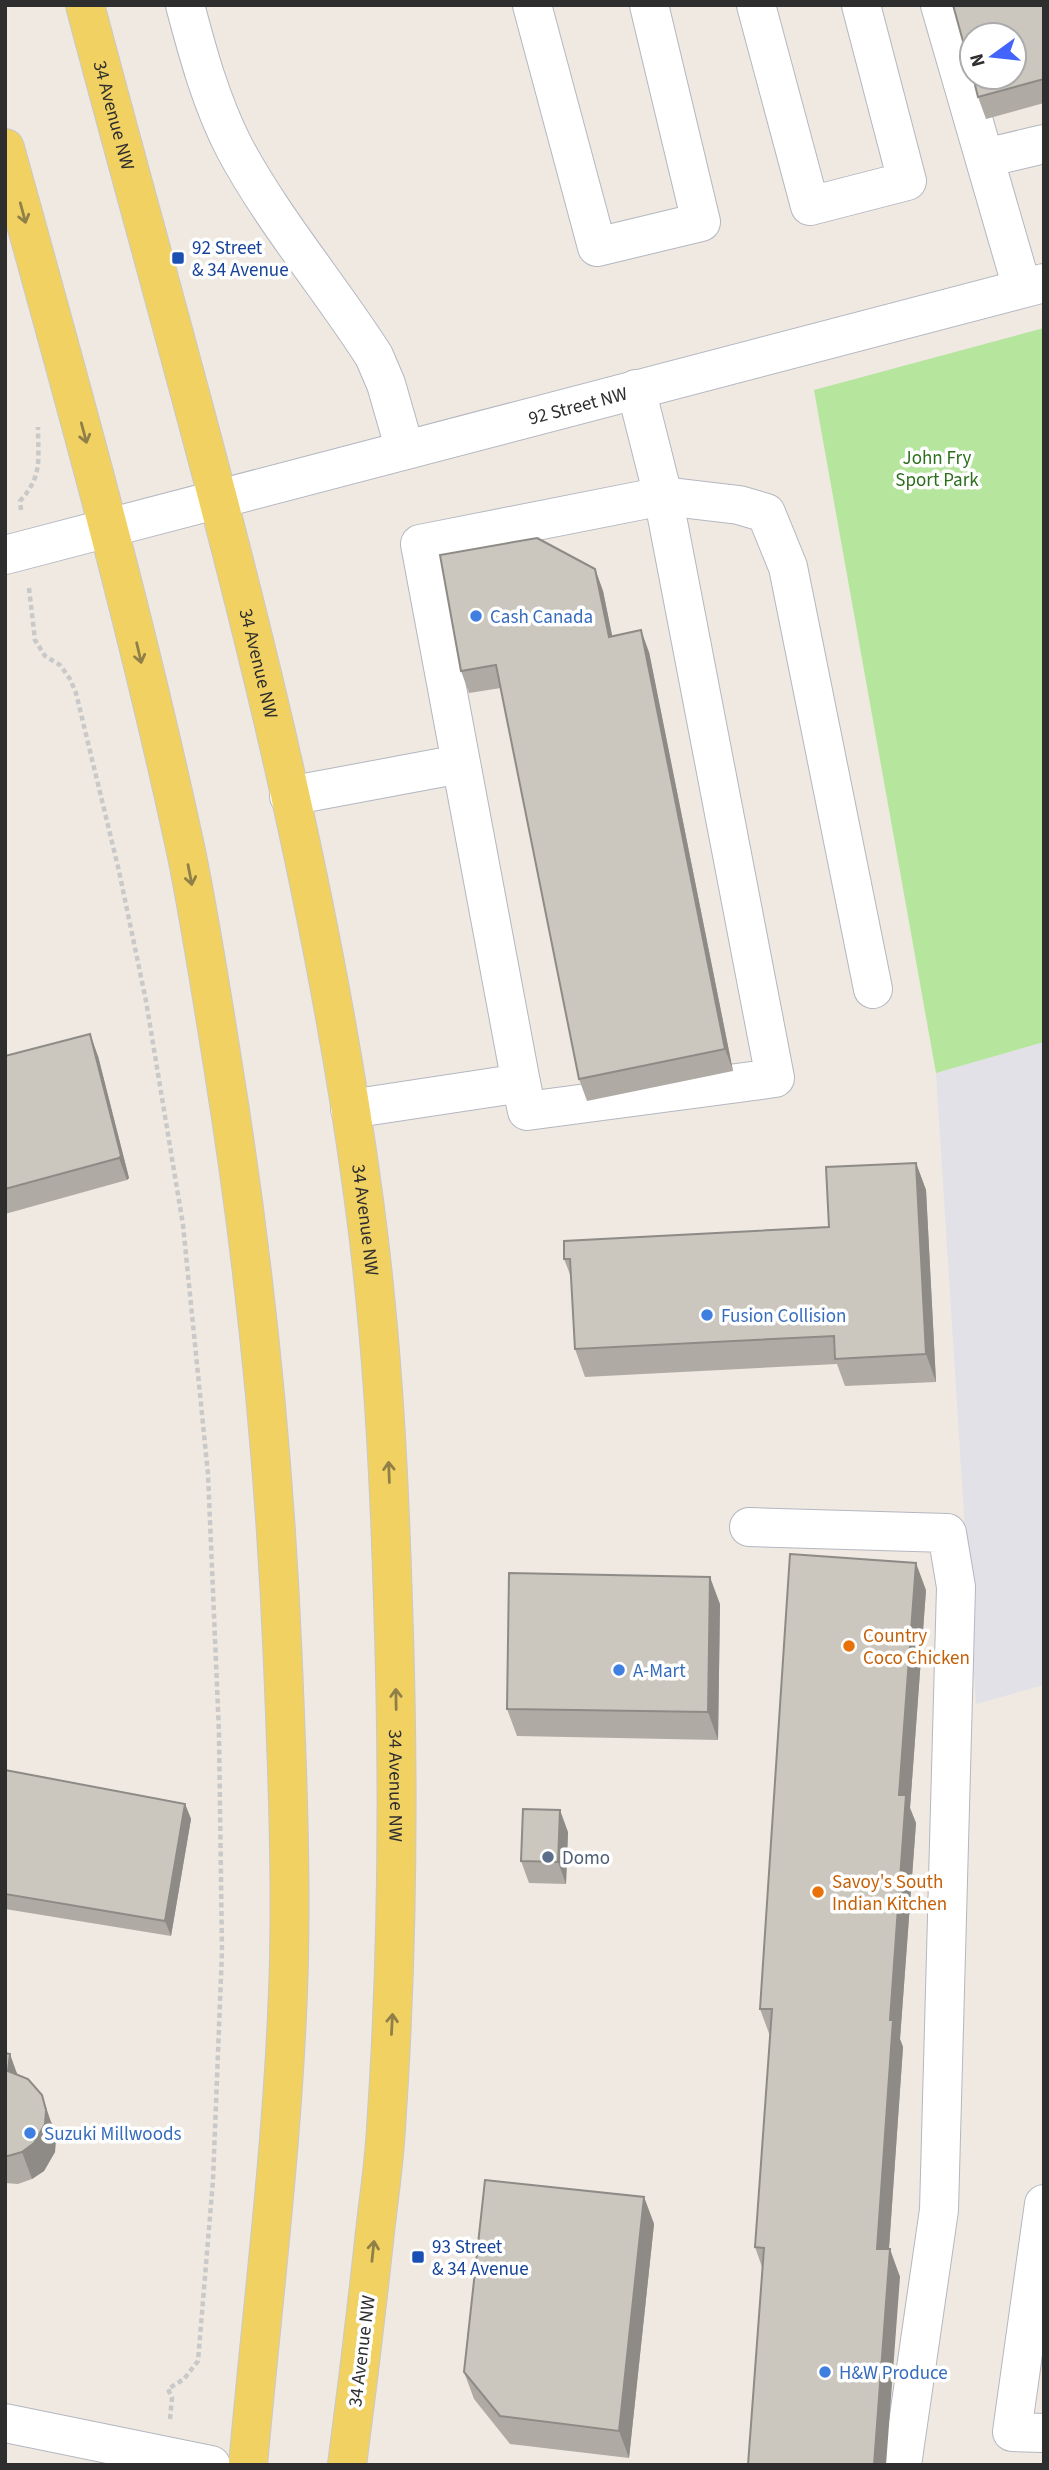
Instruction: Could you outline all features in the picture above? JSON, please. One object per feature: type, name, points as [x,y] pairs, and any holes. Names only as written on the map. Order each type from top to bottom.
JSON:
[{"type":"main road","name":"34 Avenue NW","points":[[82,5],[218,500],[289,796],[326,969],[351,1109],[370,1243],[388,1458],[396,1728],[394,1966],[386,2134],[347,2465]]},
{"type":"main road","points":[[5,148],[110,528],[187,856],[208,970],[247,1223],[261,1345],[277,1530],[287,1775],[289,1959],[279,2125],[248,2465]]},
{"type":"street","points":[[186,5],[201,64],[216,108],[234,146],[255,183],[374,356],[386,384],[405,450]]},
{"type":"street","points":[[531,5],[597,247],[701,222],[649,5]]},
{"type":"street","points":[[756,5],[810,206],[907,181],[861,5]]},
{"type":"street","points":[[940,5],[985,158],[1033,285]]},
{"type":"street","points":[[985,158],[1044,144]]},
{"type":"street","name":"92 Street NW","points":[[110,528],[1033,285]]},
{"type":"street","points":[[636,389],[663,496],[775,1078],[527,1111],[420,544],[663,496],[739,505],[766,513],[788,567],[873,989]]},
{"type":"street","points":[[5,555],[110,528]]},
{"type":"street","points":[[289,796],[460,764]]},
{"type":"street","points":[[351,1109],[521,1083]]},
{"type":"street","points":[[749,1527],[947,1533],[954,1573],[956,1587],[939,2210],[902,2465]]},
{"type":"street","points":[[1044,2204],[1012,2432],[1044,2433]]},
{"type":"street","points":[[5,2423],[211,2465]]},
{"type":"path","points":[[20,501],[32,488],[38,466],[38,420]]},
{"type":"path","points":[[32,613],[35,640],[40,650],[60,665],[76,693],[127,910],[183,1224],[208,1474],[219,1733],[222,1951],[213,2180],[198,2361],[184,2379],[169,2389],[172,2398]]},
{"type":"shaded area","points":[[1044,1042],[1044,1685],[976,1704],[936,1073]]},
{"type":"green space","name":"John Fry Sport Park","points":[[1044,328],[1044,1042],[936,1073],[814,390]]},
{"type":"building","points":[[953,5],[1044,5],[1044,79],[1028,83],[1028,21],[958,21],[958,23]]},
{"type":"building","points":[[976,91],[1000,91],[978,97]]},
{"type":"building","points":[[537,538],[595,569],[609,637],[641,630],[725,1049],[579,1079],[496,665],[461,671],[440,555]]},
{"type":"building","points":[[90,1034],[121,1156],[5,1189],[5,1056]]},
{"type":"building","points":[[916,1163],[926,1354],[835,1359],[834,1336],[575,1349],[570,1259],[564,1259],[564,1241],[829,1227],[826,1167]]},
{"type":"building","points":[[790,1554],[916,1563],[899,1795],[906,1795],[877,2249],[890,2249],[874,2465],[748,2465],[764,2248],[755,2247],[772,2009],[760,2009]]},
{"type":"building","name":"A-Mart","points":[[509,1573],[710,1577],[708,1712],[507,1709]]},
{"type":"building","points":[[5,1770],[185,1804],[165,1921],[5,1894]]},
{"type":"building","points":[[523,1809],[560,1810],[558,1862],[521,1861]]},
{"type":"building","points":[[5,2053],[10,2054],[8,2071],[28,2079],[42,2095],[46,2110],[45,2124],[34,2143],[22,2152],[8,2156],[5,2156]]},
{"type":"building","points":[[485,2180],[644,2197],[619,2431],[500,2416],[464,2372]]},
{"type":"place","name":"92 Street & 34 Avenue","points":[[178,258]]},
{"type":"place","name":"Cash Canada","points":[[476,616]]},
{"type":"place","name":"Fusion Collision","points":[[707,1315]]},
{"type":"place","name":"Country Coco Chicken","points":[[849,1646]]},
{"type":"place","name":"A-Mart","points":[[619,1670]]},
{"type":"place","name":"Domo","points":[[548,1857]]},
{"type":"place","name":"Savoy's South Indian Kitchen","points":[[818,1892]]},
{"type":"place","name":"Suzuki Millwoods","points":[[30,2133]]},
{"type":"place","name":"93 Street & 34 Avenue","points":[[418,2257]]},
{"type":"place","name":"H&W Produce","points":[[825,2372]]}]
